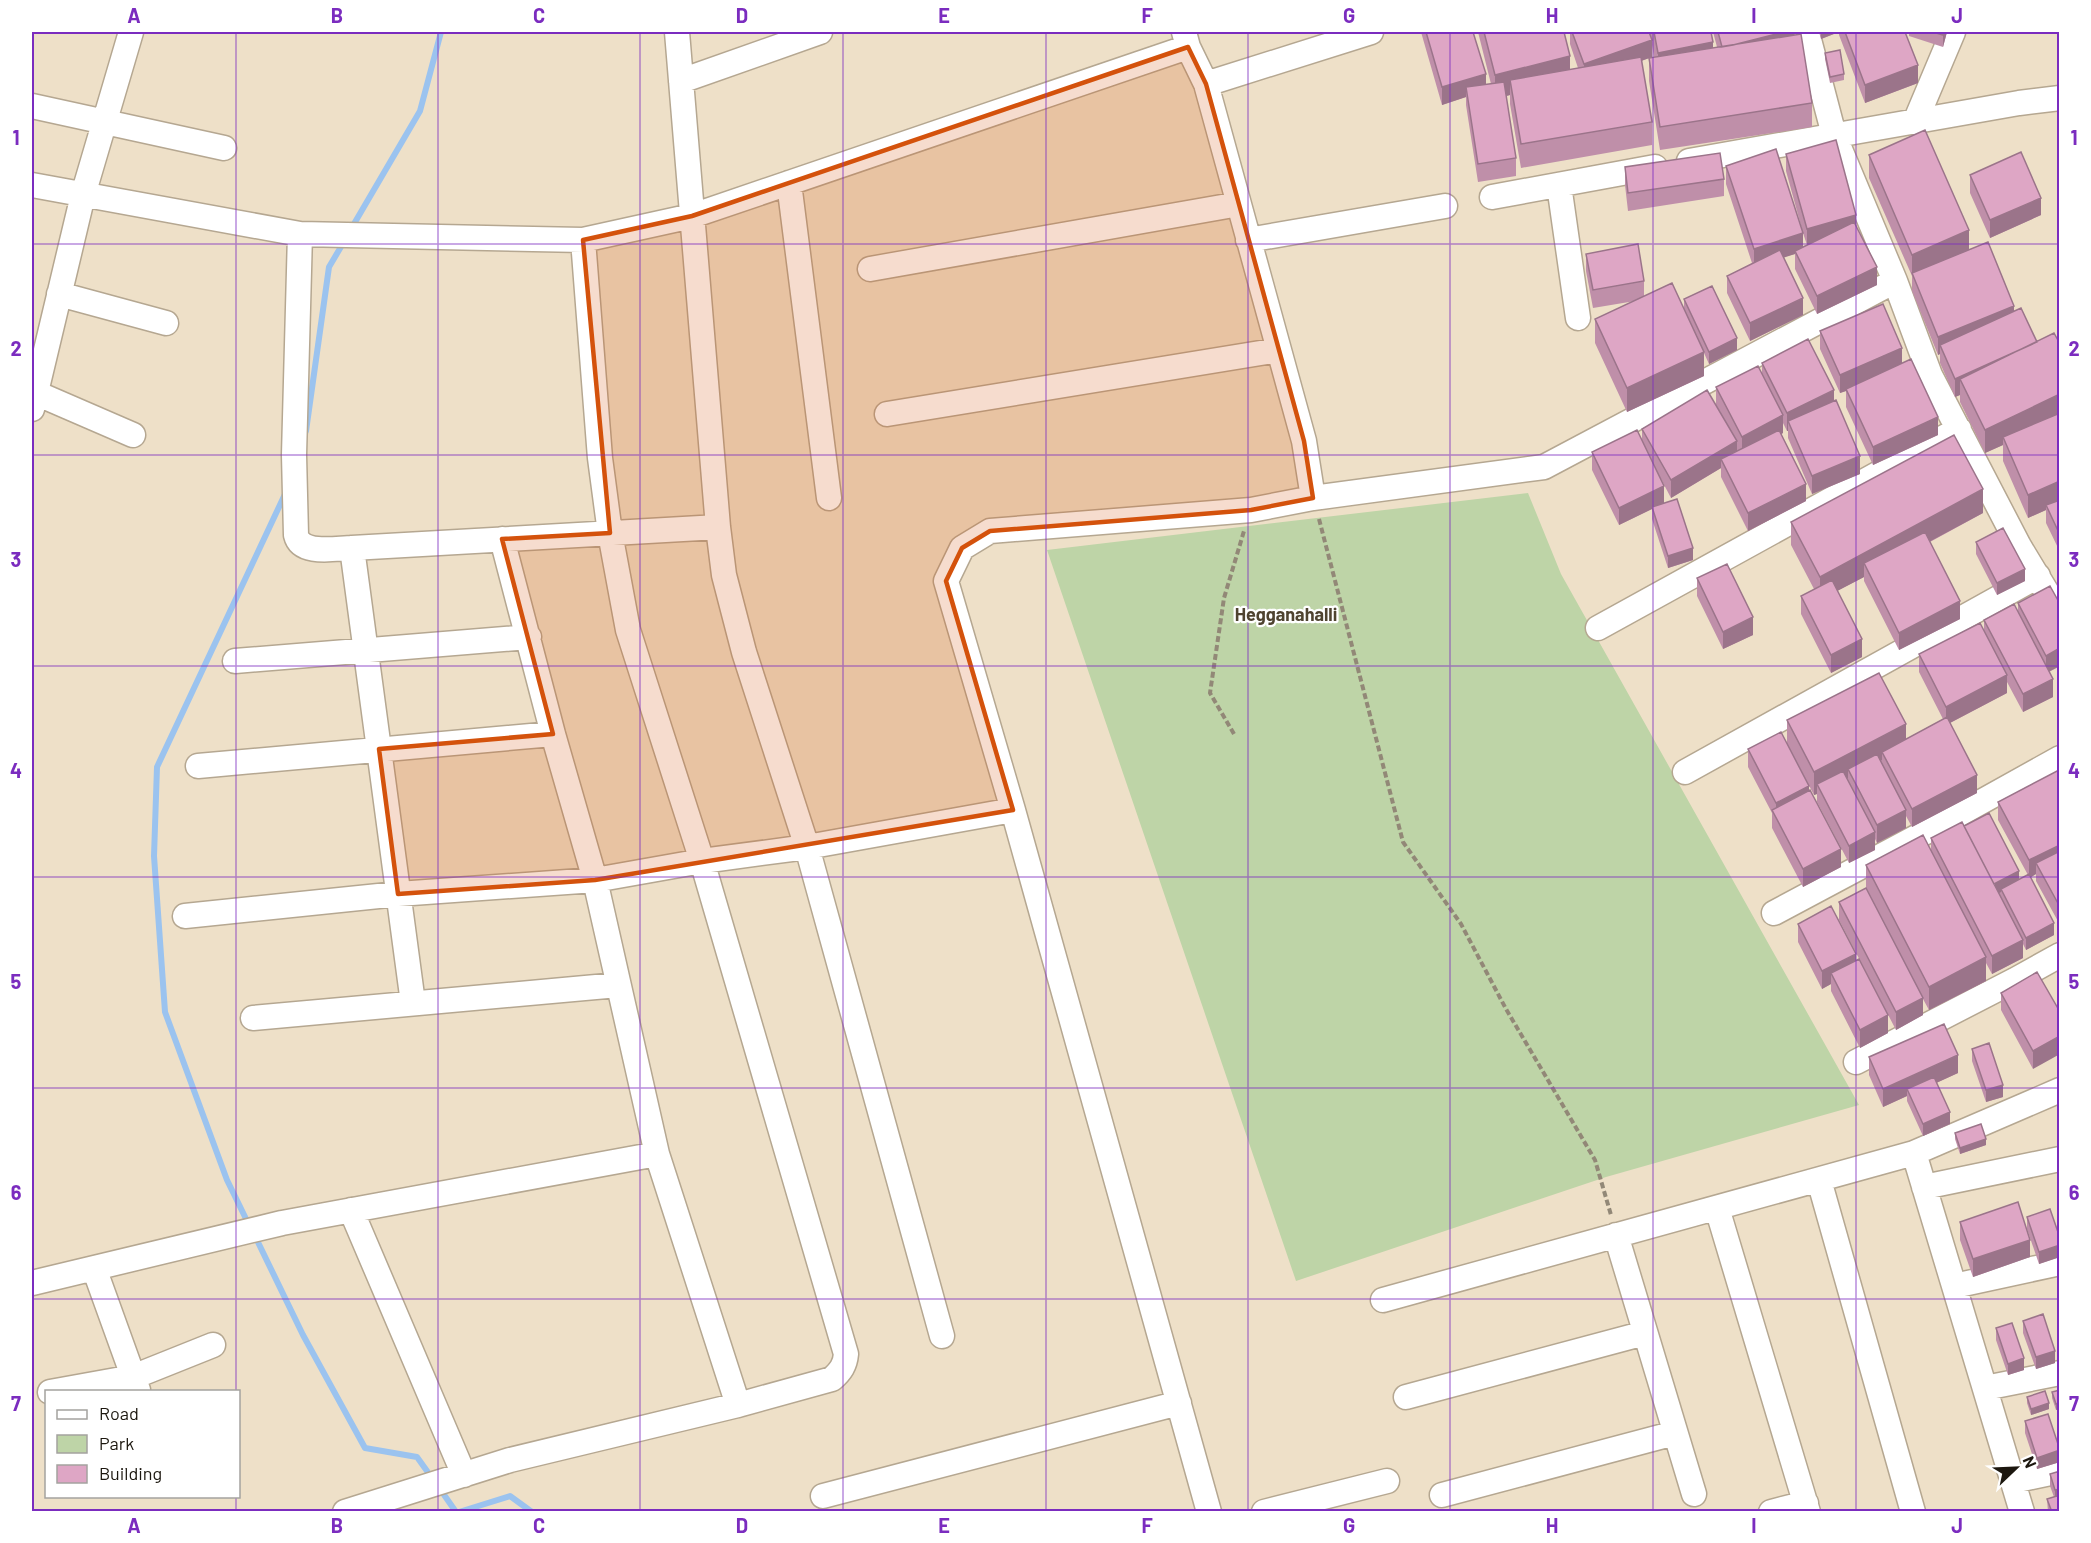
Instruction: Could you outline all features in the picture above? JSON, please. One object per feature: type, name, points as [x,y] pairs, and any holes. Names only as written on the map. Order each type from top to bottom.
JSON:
[{"type":"street","points":[[132,32],[83,195],[34,401],[133,435]]},
{"type":"street","points":[[677,32],[718,527],[724,575],[744,652],[807,847],[942,1336]]},
{"type":"street","points":[[681,81],[820,32]]},
{"type":"street","points":[[1206,84],[1371,32]]},
{"type":"street","points":[[1807,32],[1834,135],[1895,282],[1930,375],[2019,546],[2060,614]]},
{"type":"street","points":[[1915,122],[1953,32]]},
{"type":"street","points":[[32,185],[300,234],[583,240],[692,216],[1186,39],[1206,84],[1304,441],[1314,498]]},
{"type":"street","points":[[1492,197],[1834,135],[2060,98]]},
{"type":"street","points":[[32,106],[224,148]]},
{"type":"street","points":[[789,183],[829,498]]},
{"type":"street","points":[[1558,185],[1578,318]]},
{"type":"street","points":[[870,269],[1239,204]]},
{"type":"street","points":[[1248,240],[1445,206]]},
{"type":"street","points":[[300,234],[294,455],[296,535],[300,544],[310,548],[352,548],[718,527]]},
{"type":"street","points":[[351,1511],[510,1460],[738,1405],[832,1379],[845,1364],[846,1354],[702,861],[633,651],[610,533],[600,458],[583,240]]},
{"type":"street","points":[[1209,1512],[1013,810],[946,581],[962,548],[990,531],[1251,510],[1314,498],[1544,467],[1895,282]]},
{"type":"street","points":[[59,294],[166,323]]},
{"type":"street","points":[[887,414],[1279,350]]},
{"type":"street","points":[[1598,628],[1959,429]]},
{"type":"street","points":[[502,539],[529,636],[552,734],[595,880],[657,1154],[738,1405]]},
{"type":"street","points":[[352,548],[413,1003]]},
{"type":"street","points":[[1685,772],[2038,576]]},
{"type":"street","points":[[235,661],[529,636]]},
{"type":"street","points":[[198,766],[552,734]]},
{"type":"street","points":[[1774,913],[2060,758]]},
{"type":"street","points":[[185,916],[398,894],[595,880],[702,861],[807,847],[1013,810]]},
{"type":"street","points":[[1856,1062],[2060,955]]},
{"type":"street","points":[[253,1018],[618,985]]},
{"type":"street","points":[[1383,1300],[1914,1154],[2060,1090]]},
{"type":"street","points":[[32,1284],[266,1227],[657,1154]]},
{"type":"street","points":[[1914,1154],[2022,1512]]},
{"type":"street","points":[[1924,1187],[2060,1159]]},
{"type":"street","points":[[1819,1180],[1912,1512]]},
{"type":"street","points":[[1717,1208],[1807,1507],[1771,1512]]},
{"type":"street","points":[[351,1210],[457,1477]]},
{"type":"street","points":[[1616,1235],[1694,1494]]},
{"type":"street","points":[[1954,1286],[2060,1263]]},
{"type":"street","points":[[94,1268],[136,1384]]},
{"type":"street","points":[[1406,1397],[1646,1333]]},
{"type":"street","points":[[70,1390],[136,1384],[213,1345]]},
{"type":"street","points":[[1985,1388],[2060,1373]]},
{"type":"street","points":[[823,1496],[1179,1403]]},
{"type":"street","points":[[1442,1495],[1675,1433]]},
{"type":"street","points":[[2013,1481],[2060,1471]]},
{"type":"street","points":[[1264,1512],[1387,1481]]},
{"type":"path","points":[[1314,498],[1402,842],[1461,924],[1506,1009],[1595,1160],[1616,1235]]},
{"type":"path","points":[[1234,734],[1210,693],[1224,598],[1251,510]]},
{"type":"highlighted area","points":[[1188,47],[1206,84],[1304,441],[1313,498],[1251,510],[990,531],[962,548],[946,581],[1013,810],[595,880],[398,894],[379,749],[553,734],[502,539],[610,533],[583,240],[692,216]]},
{"type":"green space","points":[[1528,493],[1561,574],[1859,1105],[1606,1177],[1296,1281],[1047,550]]},
{"type":"building","points":[[1426,32],[1473,32],[1486,74],[1442,87]]},
{"type":"building","points":[[1484,32],[1564,32],[1570,56],[1495,75]]},
{"type":"building","points":[[1572,32],[1649,32],[1652,40],[1584,64]]},
{"type":"building","points":[[1654,32],[1711,32],[1713,42],[1658,53]]},
{"type":"building","points":[[1718,32],[1784,32],[1722,47]]},
{"type":"building","points":[[1845,32],[1905,32],[1918,65],[1865,85]]},
{"type":"building","points":[[1801,34],[1812,103],[1660,127],[1649,58]]},
{"type":"building","points":[[1840,50],[1844,74],[1830,77],[1825,53]]},
{"type":"building","points":[[1641,57],[1652,122],[1521,144],[1510,80]]},
{"type":"building","points":[[1504,82],[1516,158],[1478,164],[1466,87]]},
{"type":"building","points":[[1925,130],[1969,230],[1912,255],[1869,155]]},
{"type":"building","points":[[1836,140],[1856,215],[1807,229],[1786,154]]},
{"type":"building","points":[[1776,149],[1803,233],[1754,249],[1726,166]]},
{"type":"building","points":[[2021,152],[2041,198],[1990,220],[1970,175]]},
{"type":"building","points":[[1720,153],[1724,179],[1628,193],[1625,167]]},
{"type":"building","points":[[1854,222],[1877,267],[1817,296],[1795,251]]},
{"type":"building","points":[[1988,242],[2014,306],[1938,337],[1912,273]]},
{"type":"building","points":[[1638,244],[1644,281],[1593,290],[1586,254]]},
{"type":"building","points":[[1780,250],[1803,298],[1750,323],[1727,276]]},
{"type":"building","points":[[1672,283],[1704,352],[1627,388],[1595,319]]},
{"type":"building","points":[[1712,286],[1737,338],[1709,352],[1684,299]]},
{"type":"building","points":[[1883,304],[1902,348],[1840,375],[1820,331]]},
{"type":"building","points":[[2021,308],[2037,342],[1955,379],[1940,345]]},
{"type":"building","points":[[2054,333],[2060,344],[2060,394],[1985,430],[1960,379]]},
{"type":"building","points":[[1808,339],[1834,390],[1787,413],[1762,363]]},
{"type":"building","points":[[1911,359],[1938,417],[1873,447],[1846,389]]},
{"type":"building","points":[[1758,366],[1783,415],[1742,437],[1716,387]]},
{"type":"building","points":[[1707,390],[1737,441],[1671,480],[1642,429]]},
{"type":"building","points":[[1836,400],[1860,456],[1812,476],[1788,421]]},
{"type":"building","points":[[2060,413],[2060,481],[2028,495],[2003,437]]},
{"type":"building","points":[[1637,430],[1664,486],[1619,508],[1592,452]]},
{"type":"building","points":[[1779,430],[1806,484],[1748,513],[1721,459]]},
{"type":"building","points":[[1954,435],[1983,489],[1820,577],[1791,522]]},
{"type":"building","points":[[1677,499],[1693,548],[1668,556],[1652,507]]},
{"type":"building","points":[[2060,500],[2060,535],[2046,505]]},
{"type":"building","points":[[2003,528],[2025,569],[1997,583],[1976,542]]},
{"type":"building","points":[[1925,532],[1960,601],[1899,633],[1864,563]]},
{"type":"building","points":[[1727,564],[1753,617],[1723,632],[1697,578]]},
{"type":"building","points":[[1832,580],[1862,639],[1831,655],[1801,596]]},
{"type":"building","points":[[2050,586],[2060,604],[2060,648],[2046,656],[2018,603]]},
{"type":"building","points":[[2014,604],[2053,679],[2023,694],[1984,620]]},
{"type":"building","points":[[1980,623],[2007,675],[1946,707],[1919,654]]},
{"type":"building","points":[[1879,673],[1906,724],[1814,772],[1787,720]]},
{"type":"building","points":[[1947,717],[1977,775],[1912,809],[1882,752]]},
{"type":"building","points":[[1781,732],[1809,786],[1776,803],[1748,749]]},
{"type":"building","points":[[1877,754],[1906,810],[1877,825],[1848,769]]},
{"type":"building","points":[[2059,770],[2060,845],[2029,860],[1998,802]]},
{"type":"building","points":[[1843,771],[1875,832],[1849,846],[1817,784]]},
{"type":"building","points":[[1810,790],[1841,849],[1803,869],[1772,810]]},
{"type":"building","points":[[1989,813],[2019,871],[1994,884],[1964,826]]},
{"type":"building","points":[[1962,822],[2023,940],[1992,956],[1931,838]]},
{"type":"building","points":[[1923,835],[1986,957],[1929,987],[1866,865]]},
{"type":"building","points":[[2060,851],[2060,907],[2036,863]]},
{"type":"building","points":[[2029,874],[2054,923],[2026,938],[2001,889]]},
{"type":"building","points":[[1866,888],[1923,998],[1896,1012],[1839,902]]},
{"type":"building","points":[[1831,906],[1856,954],[1822,971],[1798,924]]},
{"type":"building","points":[[1859,959],[1888,1015],[1860,1030],[1831,973]]},
{"type":"building","points":[[2037,972],[2060,1012],[2060,1036],[2033,1051],[2001,993]]},
{"type":"building","points":[[1944,1024],[1958,1055],[1883,1089],[1869,1057]]},
{"type":"building","points":[[1989,1043],[2003,1085],[1986,1090],[1972,1049]]},
{"type":"building","points":[[1934,1077],[1950,1112],[1923,1124],[1907,1089]]},
{"type":"building","points":[[1981,1124],[1986,1139],[1960,1148],[1955,1133]]},
{"type":"building","points":[[2018,1202],[2030,1240],[1973,1259],[1960,1222]]},
{"type":"building","points":[[2050,1209],[2060,1238],[2060,1245],[2039,1252],[2027,1217]]},
{"type":"building","points":[[2043,1314],[2055,1351],[2036,1357],[2023,1321]]},
{"type":"building","points":[[2012,1323],[2024,1358],[2008,1364],[1996,1328]]},
{"type":"building","points":[[2060,1390],[2060,1403],[2056,1404],[2052,1392]]},
{"type":"building","points":[[2045,1391],[2049,1403],[2031,1409],[2027,1397]]},
{"type":"building","points":[[2048,1414],[2060,1450],[2037,1458],[2025,1421]]},
{"type":"building","points":[[2060,1471],[2060,1489],[2055,1490],[2050,1474]]},
{"type":"building","points":[[2060,1495],[2060,1512],[2052,1512],[2047,1499]]},
{"type":"waterway","points":[[351,229],[420,111],[441,32]]},
{"type":"waterway","points":[[306,431],[329,267],[345,240]]},
{"type":"waterway","points":[[249,1225],[227,1180],[165,1012],[154,856],[157,767],[286,492]]},
{"type":"waterway","points":[[254,1234],[303,1335],[365,1448],[417,1457],[432,1478]]},
{"type":"waterway","points":[[440,1489],[456,1512]]},
{"type":"waterway","points":[[459,1512],[510,1496],[532,1512]]},
{"type":"district","name":"Hegganahalli","points":[[1286,615]]}]
